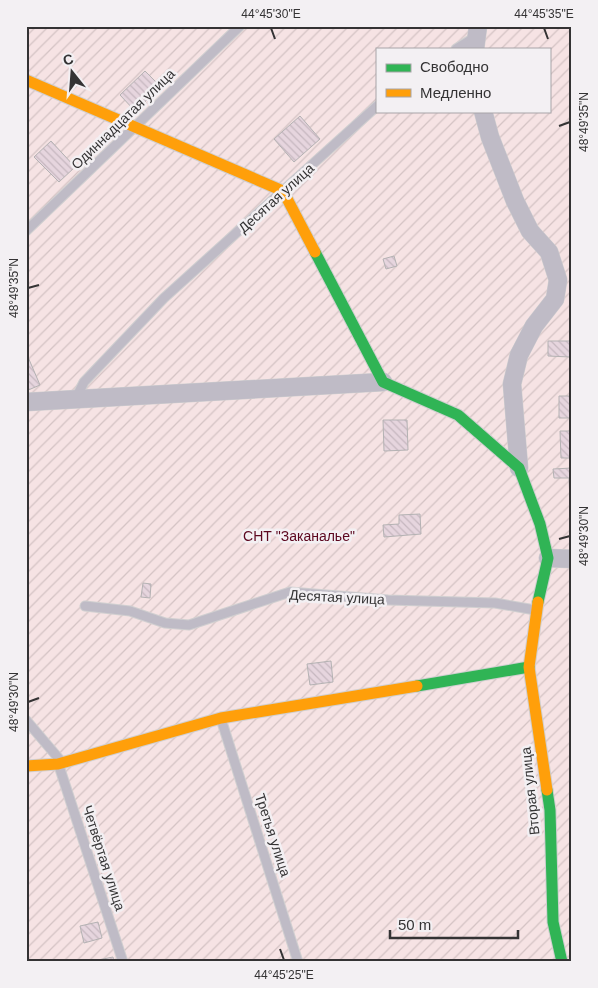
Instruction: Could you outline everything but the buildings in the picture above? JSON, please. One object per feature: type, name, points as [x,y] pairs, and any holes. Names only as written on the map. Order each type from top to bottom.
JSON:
[{"type":"street","points":[[26,80],[283,191],[383,382]]},
{"type":"street","points":[[483,112],[490,137],[515,201],[530,231],[548,252],[558,280],[555,299],[534,326],[519,355],[512,384],[519,468],[540,524],[548,558],[572,559]]},
{"type":"street","points":[[26,402],[383,382],[458,415],[519,468]]},
{"type":"street","name":"Вторая улица","points":[[548,558],[536,610],[529,667],[550,810],[553,922],[562,962]]},
{"type":"street","points":[[26,766],[60,763],[221,718],[529,667]]},
{"type":"lane","name":"Одиннадцатая улица","points":[[26,231],[240,26]]},
{"type":"lane","points":[[458,48],[478,35]]},
{"type":"lane","name":"Десятая улица","points":[[75,400],[84,382],[164,298],[376,107]]},
{"type":"lane","name":"Десятая улица","points":[[85,606],[130,610],[165,623],[189,625],[290,592],[388,600],[495,603],[536,610]]},
{"type":"lane","name":"Третья улица","points":[[221,718],[298,962]]},
{"type":"lane","points":[[26,720],[60,763]]},
{"type":"lane","name":"Четвёртая улица","points":[[60,763],[122,962]]},
{"type":"green space","name":"СНТ \"Заканалье\"","points":[[26,26],[572,26],[572,962],[26,962]]},
{"type":"traffic: fast","points":[[315,252],[383,382],[458,415],[519,468],[540,524],[548,558],[538,602]]},
{"type":"traffic: fast","points":[[417,686],[529,667]]},
{"type":"traffic: fast","points":[[547,790],[550,810],[553,922],[562,962]]},
{"type":"traffic: slow","points":[[26,80],[283,191],[315,252]]},
{"type":"traffic: slow","points":[[538,602],[529,667],[547,790]]},
{"type":"traffic: slow","points":[[26,766],[58,764],[221,718],[417,686]]}]
